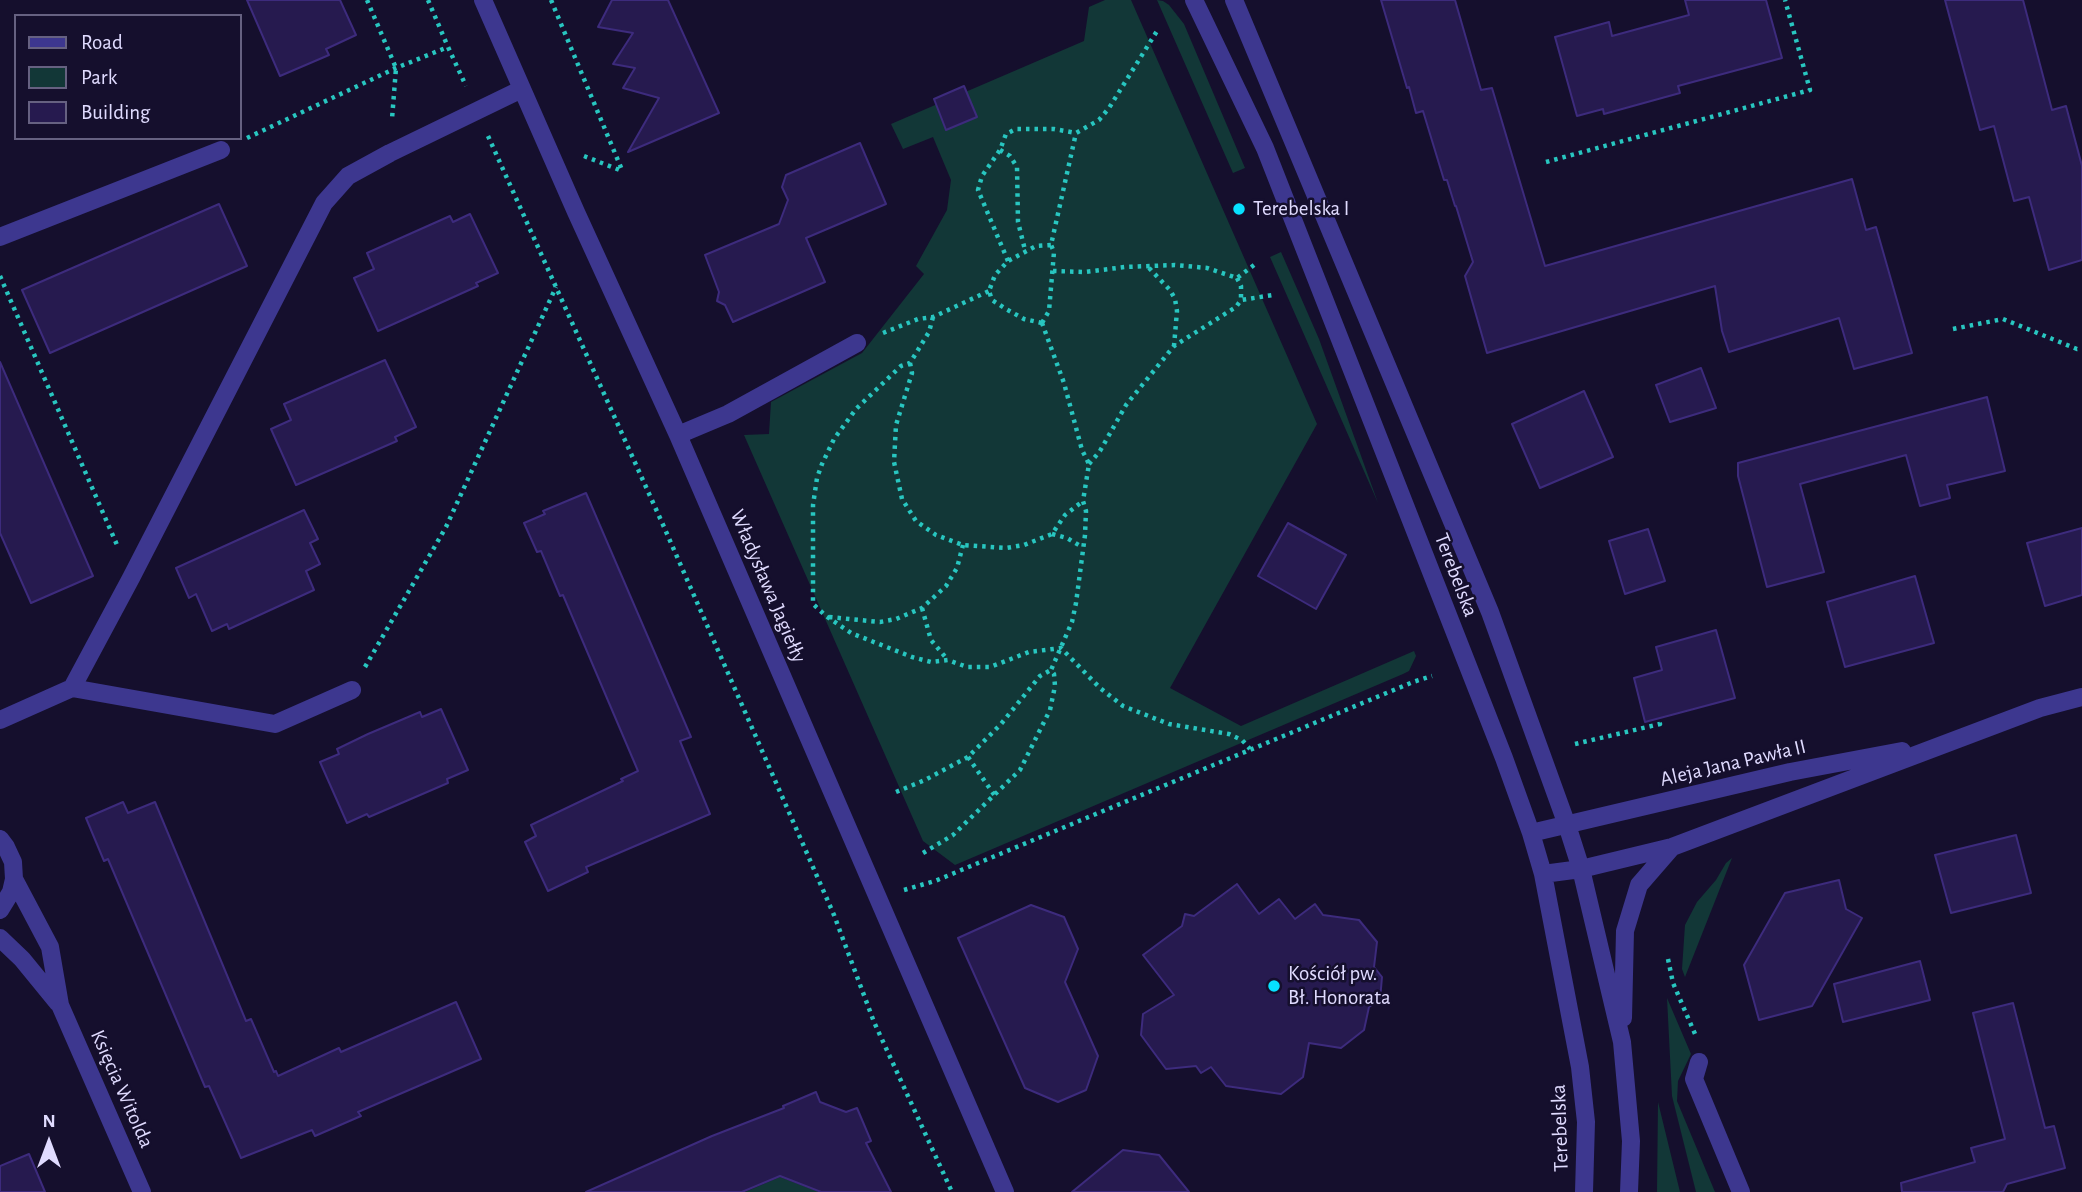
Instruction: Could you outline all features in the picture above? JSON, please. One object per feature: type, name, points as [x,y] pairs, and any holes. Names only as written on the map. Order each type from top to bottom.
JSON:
[{"type":"street","name":"Władysława Jagiełły","points":[[483,0],[678,435],[1005,1192]]},
{"type":"street","name":"Terebelska","points":[[1194,0],[1265,148],[1531,833],[1543,874],[1580,1067],[1586,1122],[1584,1192]]},
{"type":"street","name":"Terebelska","points":[[1234,0],[1485,600],[1581,869],[1622,1042]]},
{"type":"street","points":[[72,688],[324,203],[348,176],[522,89]]},
{"type":"street","points":[[0,237],[221,150]]},
{"type":"street","points":[[678,435],[729,414],[857,344]]},
{"type":"street","points":[[0,720],[72,688],[275,724],[352,690]]},
{"type":"street","name":"Aleja Jana Pawła II","points":[[1543,874],[1581,869],[1672,847],[2040,708],[2082,697]]},
{"type":"street","name":"Aleja Jana Pawła II","points":[[1531,833],[1790,772],[1947,743]]},
{"type":"street","name":"Księcia Witolda","points":[[0,839],[13,862],[14,879],[50,947],[60,1004],[142,1192]]},
{"type":"street","name":"Terebelska","points":[[1629,1192],[1631,1141],[1622,1042],[1625,931],[1639,885],[1672,847]]},
{"type":"street","points":[[0,910],[11,892],[14,879]]},
{"type":"street","name":"Księcia Witolda","points":[[0,938],[22,959],[60,1004]]},
{"type":"street","points":[[1699,1062],[1694,1079],[1741,1192]]},
{"type":"path","points":[[367,0],[396,68],[390,153]]},
{"type":"path","points":[[428,0],[834,915],[874,1022],[952,1192]]},
{"type":"path","points":[[551,0],[622,171]]},
{"type":"path","points":[[1546,162],[1810,90],[1785,0]]},
{"type":"path","points":[[1008,261],[978,190],[982,176],[1000,150],[1006,134],[1016,129],[1063,130],[1076,133],[1099,120],[1110,108],[1157,31]]},
{"type":"path","points":[[221,150],[396,68],[448,47]]},
{"type":"path","points":[[1042,323],[1049,311],[1054,252],[1051,245],[1076,133]]},
{"type":"path","points":[[1000,150],[1010,156],[1017,167],[1018,222],[1025,250]]},
{"type":"path","points":[[1042,323],[1024,319],[1006,309],[992,299],[989,291],[995,275],[1008,261],[1035,246],[1051,245]]},
{"type":"path","points":[[1237,278],[1258,262]]},
{"type":"path","points":[[896,792],[968,757],[1001,724],[1040,676],[1051,670],[1072,622],[1081,581],[1086,522],[1083,500],[1089,464],[1100,451],[1126,405],[1174,346],[1236,307],[1241,300],[1241,286],[1237,278],[1223,272],[1189,265],[1125,267],[1085,272],[1053,271]]},
{"type":"path","points":[[1148,268],[1170,290],[1175,299],[1177,311],[1174,346]]},
{"type":"path","points":[[0,276],[131,578]]},
{"type":"path","points":[[352,690],[446,527],[556,286]]},
{"type":"path","points":[[857,344],[918,320],[933,317],[989,291]]},
{"type":"path","points":[[1241,300],[1273,295]]},
{"type":"path","points":[[933,317],[925,340],[910,363],[901,366],[856,409],[834,439],[817,478],[813,505],[813,604],[851,633],[912,657],[937,662],[948,660]]},
{"type":"path","points":[[1953,330],[2003,320],[2077,349],[2082,348]]},
{"type":"path","points":[[1042,323],[1064,383],[1082,450],[1089,464]]},
{"type":"path","points":[[910,363],[912,373],[896,425],[894,448],[902,499],[916,520],[936,534],[963,545],[1006,548],[1024,545],[1052,534],[1065,515],[1083,500]]},
{"type":"path","points":[[1052,534],[1067,538],[1082,547]]},
{"type":"path","points":[[826,616],[880,622],[922,608],[946,586],[957,568],[963,545]]},
{"type":"path","points":[[922,608],[931,640],[941,654],[957,664],[976,668],[1000,664],[1040,650],[1061,648]]},
{"type":"path","points":[[1061,648],[1095,683],[1123,706],[1169,724],[1229,734],[1242,740],[1250,749]]},
{"type":"path","points":[[923,853],[953,835],[1020,770],[1050,710],[1055,686],[1051,670]]},
{"type":"path","points":[[902,891],[935,881],[1432,676]]},
{"type":"path","points":[[1575,744],[1660,724],[1658,719]]},
{"type":"path","points":[[968,757],[995,796]]},
{"type":"path","points":[[1668,959],[1673,983],[1695,1033]]},
{"type":"green space","points":[[1105,0],[1131,0],[1317,424],[1170,688],[1241,726],[1414,651],[1416,656],[1409,671],[1403,674],[955,865],[923,841],[744,435],[769,434],[771,402],[862,353],[924,274],[916,266],[947,210],[951,180],[933,137],[903,149],[891,124],[1084,41],[1089,7]]},
{"type":"green space","points":[[1157,0],[1169,5],[1184,24],[1245,168],[1233,173]]},
{"type":"green space","points":[[1281,252],[1319,339],[1378,503],[1270,257]]},
{"type":"green space","points":[[1732,858],[1685,977],[1682,969],[1685,925],[1697,902]]},
{"type":"green space","points":[[1667,998],[1691,1054],[1678,1081],[1677,1101],[1715,1192],[1696,1192],[1672,1096]]},
{"type":"green space","points":[[1658,1102],[1680,1192],[1657,1192]]},
{"type":"green space","points":[[780,1177],[819,1192],[745,1192]]},
{"type":"building","points":[[247,0],[340,0],[356,35],[326,49],[329,55],[280,76]]},
{"type":"building","points":[[612,0],[668,0],[719,113],[628,152],[659,98],[623,88],[635,68],[613,64],[633,33],[598,27]]},
{"type":"building","points":[[1381,0],[1455,0],[1481,90],[1492,88],[1545,266],[1852,179],[1866,230],[1876,227],[1912,353],[1854,369],[1839,318],[1729,352],[1722,331],[1715,286],[1487,353],[1465,276],[1473,262],[1423,111],[1416,113],[1409,87],[1407,88]]},
{"type":"building","points":[[1685,0],[1766,0],[1782,58],[1678,86],[1680,93],[1604,114],[1603,109],[1577,116],[1555,37],[1609,22],[1612,36],[1689,15]]},
{"type":"building","points":[[1945,0],[2023,0],[2052,110],[2066,106],[2082,166],[2082,260],[2049,270],[2029,197],[2014,201],[1994,126],[1980,130]]},
{"type":"building","points":[[964,86],[977,117],[946,130],[934,99]]},
{"type":"building","points":[[860,143],[886,204],[806,238],[825,282],[733,322],[725,305],[717,301],[719,292],[705,255],[779,224],[788,200],[782,187],[786,175]]},
{"type":"building","points":[[219,204],[247,266],[50,353],[22,290]]},
{"type":"building","points":[[470,214],[498,273],[476,283],[478,286],[378,331],[354,278],[374,269],[367,253],[450,216],[453,222]]},
{"type":"building","points":[[385,360],[416,427],[395,437],[397,441],[296,485],[271,429],[291,420],[284,404]]},
{"type":"building","points":[[0,362],[93,576],[31,603],[0,533]]},
{"type":"building","points":[[1701,368],[1716,408],[1670,422],[1656,385]]},
{"type":"building","points":[[1584,391],[1613,457],[1540,488],[1512,424]]},
{"type":"building","points":[[1987,397],[2005,471],[1947,485],[1950,498],[1920,506],[1906,455],[1800,484],[1824,572],[1767,587],[1738,476],[1738,463]]},
{"type":"building","points":[[586,493],[691,737],[680,741],[710,814],[586,867],[588,872],[548,891],[525,842],[536,836],[531,825],[623,781],[621,779],[638,771],[563,595],[560,596],[541,551],[537,552],[524,523],[545,514],[543,511]]},
{"type":"building","points":[[304,510],[318,539],[310,543],[320,564],[306,571],[314,590],[229,629],[227,624],[212,631],[196,594],[189,598],[176,568]]},
{"type":"building","points":[[1288,523],[1346,555],[1316,609],[1258,576]]},
{"type":"building","points":[[2082,528],[2082,595],[2045,606],[2027,543]]},
{"type":"building","points":[[1648,529],[1665,581],[1625,594],[1609,541]]},
{"type":"building","points":[[1915,576],[1934,643],[1845,667],[1827,602]]},
{"type":"building","points":[[1716,630],[1735,698],[1645,722],[1634,678],[1662,670],[1656,647]]},
{"type":"building","points":[[441,709],[468,770],[447,779],[448,783],[369,817],[367,814],[347,823],[320,762],[339,754],[337,749],[368,734],[420,712],[422,717]]},
{"type":"building","points":[[123,802],[128,813],[155,802],[246,1021],[251,1019],[278,1076],[339,1048],[341,1052],[456,1002],[481,1059],[358,1112],[361,1116],[315,1136],[312,1130],[241,1158],[209,1086],[205,1087],[108,859],[104,861],[86,818]]},
{"type":"building","points":[[2016,835],[2031,893],[1951,913],[1935,855]]},
{"type":"building","points":[[1839,880],[1846,909],[1862,918],[1812,1006],[1759,1020],[1744,965],[1785,893]]},
{"type":"building","name":"Kościół pw. Bł. Honorata","points":[[1237,884],[1259,914],[1279,899],[1295,919],[1315,904],[1323,915],[1359,920],[1377,942],[1374,967],[1382,977],[1380,1000],[1369,1007],[1364,1030],[1341,1048],[1309,1043],[1303,1077],[1281,1094],[1226,1086],[1211,1067],[1201,1073],[1196,1066],[1166,1069],[1141,1035],[1143,1014],[1174,995],[1143,955],[1182,926],[1185,914],[1194,916]]},
{"type":"building","points":[[1031,905],[1064,917],[1078,949],[1065,982],[1098,1056],[1086,1090],[1058,1102],[1025,1088],[958,938]]},
{"type":"building","points":[[1920,961],[1930,1000],[1843,1022],[1834,984]]},
{"type":"building","points":[[2013,1003],[2045,1128],[2054,1126],[2065,1168],[2007,1184],[2003,1192],[1902,1192],[1901,1183],[1975,1162],[1971,1148],[2005,1139],[1973,1013]]},
{"type":"building","points":[[816,1092],[820,1102],[846,1112],[857,1108],[871,1141],[866,1143],[891,1192],[821,1192],[780,1176],[742,1192],[586,1192],[712,1136],[784,1108],[783,1106]]},
{"type":"building","points":[[1123,1150],[1159,1155],[1189,1192],[1072,1192]]},
{"type":"building","points":[[29,1154],[45,1192],[0,1192],[0,1166]]},
{"type":"place","name":"Terebelska I","points":[[1239,209]]},
{"type":"place","name":"Kościół pw. Bł. Honorata","points":[[1274,986]]}]
